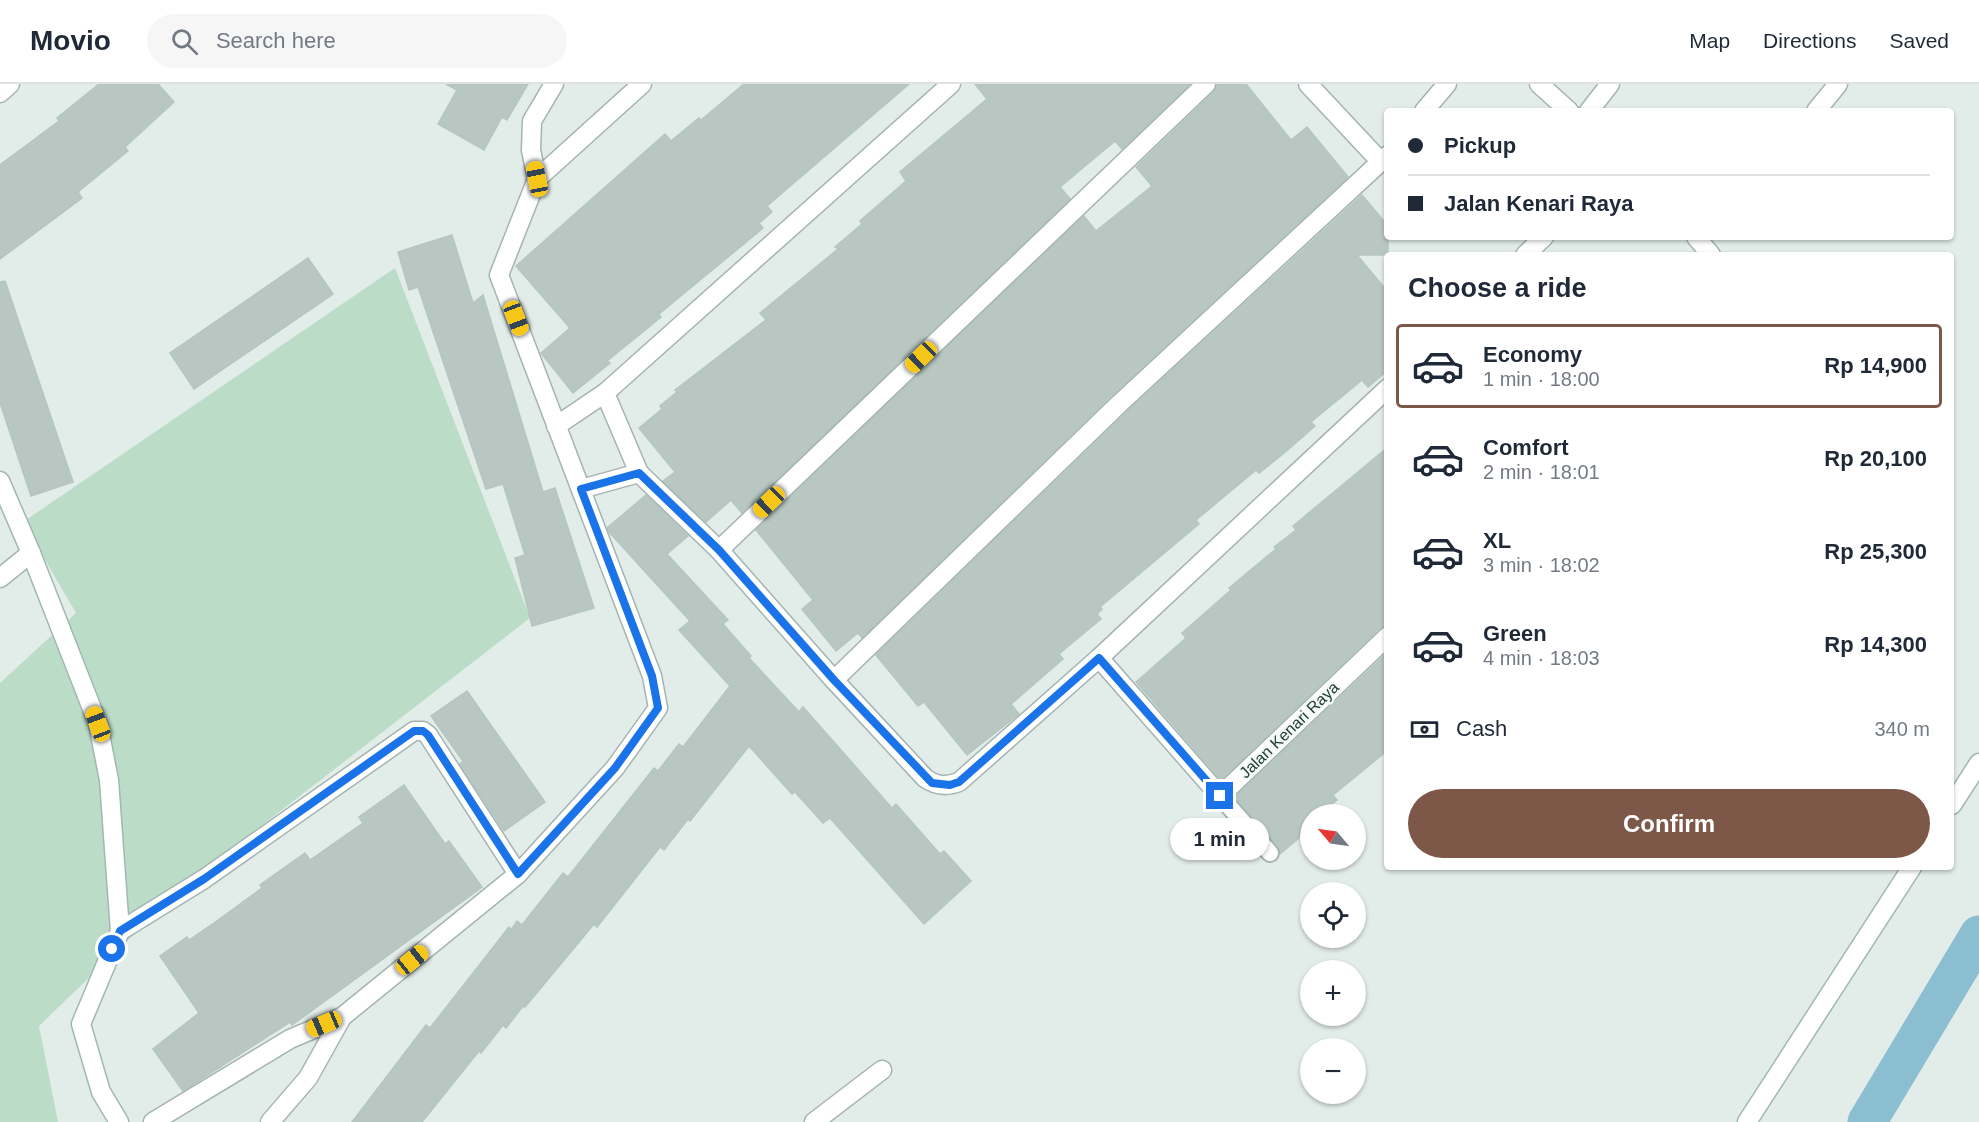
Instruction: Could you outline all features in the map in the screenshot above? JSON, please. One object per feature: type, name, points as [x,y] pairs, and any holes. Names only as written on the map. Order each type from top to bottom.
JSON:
[{"type":"street","points":[[0,93],[10,84]]},
{"type":"street","points":[[537,179],[531,150],[532,121],[554,84]]},
{"type":"street","points":[[153,1122],[290,1039],[342,1017],[518,874],[615,768],[658,708],[652,676],[499,275],[537,179],[642,84]]},
{"type":"street","points":[[556,426],[605,393],[951,84]]},
{"type":"street","points":[[719,550],[1206,84]]},
{"type":"street","points":[[834,680],[1119,404],[1384,159],[1308,84]]},
{"type":"street","points":[[1427,108],[1447,84]]},
{"type":"street","points":[[1539,84],[1566,108]]},
{"type":"street","points":[[1591,108],[1610,84]]},
{"type":"street","points":[[1818,108],[1838,84]]},
{"type":"street","points":[[1528,252],[1541,240]]},
{"type":"street","points":[[605,393],[639,473],[719,550],[834,680],[925,778],[932,783],[950,785],[959,782],[1099,658],[1384,392]]},
{"type":"street","points":[[581,489],[639,473]]},
{"type":"street","points":[[0,481],[31,553],[98,724],[109,780],[120,931],[81,1024],[101,1092],[119,1122]]},
{"type":"street","points":[[0,578],[31,553]]},
{"type":"street","name":"Jalan Kenari Raya","points":[[1220,796],[1384,640]]},
{"type":"street","points":[[1099,658],[1220,796]]},
{"type":"street","points":[[120,931],[204,879],[414,731],[423,731],[428,735],[518,874]]},
{"type":"street","points":[[1954,802],[1979,763]]},
{"type":"street","points":[[1747,1122],[1910,870]]},
{"type":"street","points":[[270,1122],[308,1078],[342,1017]]},
{"type":"street","points":[[814,1122],[882,1070]]},
{"type":"lane","points":[[1220,796],[1270,853]]},
{"type":"green space","points":[[395,268],[530,618],[186,884],[39,1026],[58,1122],[0,1122],[0,683],[76,613],[23,522]]},
{"type":"building","points":[[99,84],[158,84],[174,102],[125,147],[128,151],[78,192],[82,198],[0,259],[0,165],[59,121],[57,118]]},
{"type":"building","points":[[446,84],[528,84],[507,120],[502,117],[484,150],[438,124],[457,90]]},
{"type":"building","points":[[744,84],[909,84],[767,206],[772,212],[759,223],[763,228],[659,314],[661,317],[607,361],[610,363],[573,393],[541,353],[570,328],[516,266],[665,134],[671,141],[699,118],[701,120]]},
{"type":"building","points":[[975,84],[1190,84],[1122,149],[1115,141],[1060,187],[1070,199],[742,513],[731,500],[706,522],[663,481],[675,472],[639,428],[662,409],[660,406],[677,392],[675,390],[766,320],[760,313],[838,249],[835,247],[862,224],[860,221],[906,181],[900,172],[987,99]]},
{"type":"building","points":[[1217,84],[1246,84],[1291,140],[1307,127],[1348,177],[1111,396],[862,638],[858,633],[836,651],[802,609],[813,600],[756,530],[1084,216],[1096,231],[1152,186],[1136,167],[1214,92]]},
{"type":"building","points":[[1362,195],[1384,221],[1384,240],[1388,240],[1388,252],[1384,252],[1384,255],[1357,255],[1384,287],[1384,373],[1368,387],[1362,380],[1311,422],[1315,426],[1283,454],[1259,473],[1256,470],[1196,520],[1199,524],[1100,607],[1102,609],[1097,614],[1101,619],[1059,654],[1063,659],[1011,704],[1019,714],[967,755],[924,702],[918,706],[876,655],[1127,412]]},
{"type":"building","points":[[452,235],[473,303],[483,295],[543,492],[555,488],[594,608],[532,626],[515,558],[525,555],[503,484],[486,489],[418,287],[409,290],[398,252]]},
{"type":"building","points":[[308,258],[333,294],[194,389],[170,353]]},
{"type":"building","points":[[5,281],[73,482],[31,496],[0,403],[0,282]]},
{"type":"building","points":[[1384,450],[1384,626],[1221,780],[1136,682],[1186,638],[1182,633],[1231,590],[1229,588],[1296,530],[1293,526]]},
{"type":"building","points":[[646,495],[688,536],[667,554],[728,620],[723,624],[751,656],[749,658],[799,712],[803,707],[892,808],[896,804],[940,854],[944,851],[971,881],[924,924],[830,818],[823,823],[795,792],[792,794],[749,746],[690,821],[688,819],[664,850],[660,847],[597,927],[594,924],[506,1028],[503,1025],[481,1053],[479,1051],[422,1122],[352,1122],[426,1025],[430,1028],[509,927],[511,930],[517,921],[522,925],[563,873],[568,877],[654,768],[658,771],[679,744],[683,747],[730,686],[679,630],[690,621],[607,528]]},
{"type":"building","points":[[1384,656],[1384,753],[1333,795],[1337,800],[1332,804],[1300,804],[1300,837],[1280,854],[1278,846],[1235,797]]},
{"type":"building","points":[[467,691],[545,802],[504,831],[460,764],[463,761],[431,716]]},
{"type":"building","points":[[404,785],[445,844],[449,841],[482,887],[292,1025],[290,1022],[183,1091],[153,1049],[199,1013],[160,956],[187,937],[189,940],[214,923],[262,888],[260,885],[305,853],[310,860],[363,823],[359,817]]},
{"type":"waterway","points":[[1867,1122],[1979,935]]},
{"type":"route","points":[[112,949],[120,931],[204,879],[414,731],[423,731],[428,735],[518,874],[615,768],[654,717],[658,708],[652,676],[581,489],[639,473],[719,550],[834,680],[932,783],[950,785],[959,782],[1099,658],[1220,796]]}]
